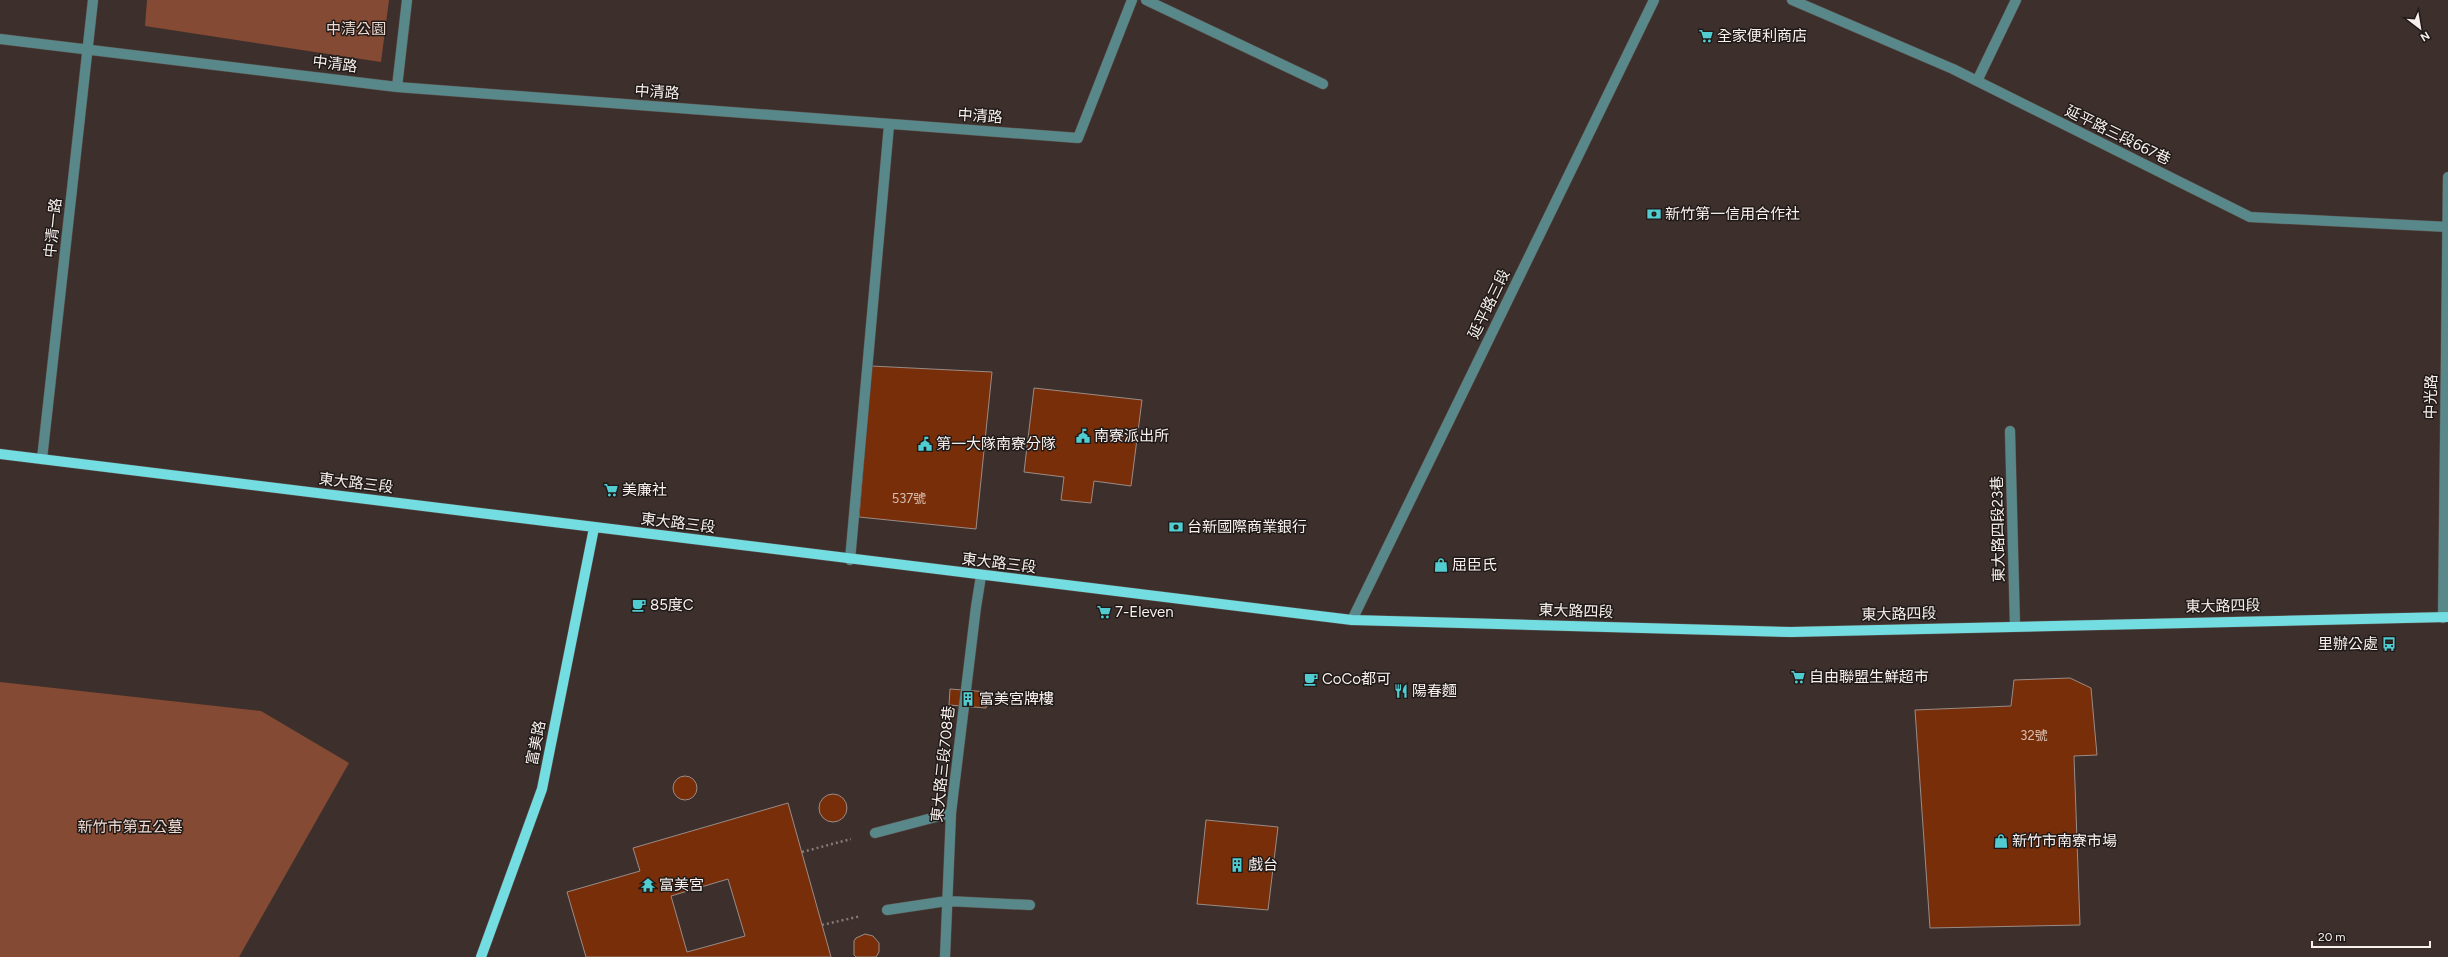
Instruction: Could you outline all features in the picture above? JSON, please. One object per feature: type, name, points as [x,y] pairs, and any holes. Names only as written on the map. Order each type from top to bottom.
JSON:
[{"type":"main road","name":"東大路三段","points":[[0,454],[850,560],[1352,620]]},
{"type":"main road","name":"富美路","points":[[481,957],[542,789],[594,528]]},
{"type":"main road","name":"東大路四段","points":[[1352,620],[1791,632],[2015,626],[2446,618]]},
{"type":"street","name":"中清一路","points":[[42,459],[93,0]]},
{"type":"street","points":[[397,87],[407,0]]},
{"type":"street","name":"中清路","points":[[0,39],[397,87],[1078,138],[1132,0]]},
{"type":"street","points":[[1146,0],[1323,84]]},
{"type":"street","name":"延平路三段","points":[[1352,620],[1654,0]]},
{"type":"street","name":"延平路三段667巷","points":[[1792,0],[1976,81],[2250,217],[2448,227]]},
{"type":"street","points":[[1976,81],[2016,0]]},
{"type":"street","points":[[850,560],[890,125]]},
{"type":"street","name":"中光路","points":[[2446,618],[2448,177]]},
{"type":"street","name":"東大路四段23巷","points":[[2010,431],[2015,626]]},
{"type":"street","name":"東大路三段708巷","points":[[945,957],[951,813],[981,576]]},
{"type":"street","points":[[875,833],[951,813]]},
{"type":"street","points":[[887,910],[947,901],[1030,905]]},
{"type":"path","points":[[802,852],[875,833]]},
{"type":"path","points":[[822,925],[887,910]]},
{"type":"green space","name":"中清公園","points":[[147,0],[389,0],[381,62],[145,26]]},
{"type":"green space","name":"新竹市第五公墓","points":[[0,682],[261,711],[349,763],[239,957],[0,957]]},
{"type":"building","name":"第一大隊南寮分隊","points":[[871,366],[992,372],[976,529],[859,517]]},
{"type":"building","name":"南寮派出所","points":[[1034,388],[1142,400],[1131,486],[1094,481],[1091,503],[1061,500],[1064,477],[1024,472]]},
{"type":"building","name":"新竹市南寮市場","points":[[2070,678],[2091,688],[2097,755],[2074,756],[2080,925],[1930,928],[1915,710],[2011,706],[2014,680]]},
{"type":"building","name":"富美宮牌樓","points":[[950,689],[988,692],[986,708],[949,705]]},
{"type":"building","points":[[685,776],[694,779],[697,788],[694,797],[685,800],[676,797],[673,788],[676,779]]},
{"type":"building","points":[[833,794],[843,798],[847,808],[843,818],[833,822],[823,818],[819,808],[823,798]]},
{"type":"building","name":"富美宮","points":[[788,803],[831,957],[586,957],[567,892],[640,871],[633,848]],"holes":[[[728,879],[745,936],[687,952],[671,896]]]},
{"type":"building","name":"戲台","points":[[1206,820],[1278,827],[1268,910],[1197,904]]},
{"type":"building","points":[[865,934],[873,936],[879,943],[879,952],[876,957],[856,957],[854,955],[854,941],[856,938]]},
{"type":"place","name":"全家便利商店","points":[[1706,36]]},
{"type":"place","name":"新竹第一信用合作社","points":[[1654,214]]},
{"type":"place","name":"南寮派出所","points":[[1083,436]]},
{"type":"place","name":"第一大隊南寮分隊","points":[[925,444]]},
{"type":"place","name":"美廉社","points":[[611,490]]},
{"type":"place","name":"台新國際商業銀行","points":[[1176,527]]},
{"type":"place","name":"屈臣氏","points":[[1441,565]]},
{"type":"place","name":"85度C","points":[[639,605]]},
{"type":"place","name":"7-Eleven","points":[[1104,612]]},
{"type":"place","name":"里辦公處","points":[[2389,644]]},
{"type":"place","name":"自由聯盟生鮮超市","points":[[1798,677]]},
{"type":"place","name":"CoCo都可","points":[[1311,679]]},
{"type":"place","name":"陽春麵","points":[[1401,691]]},
{"type":"place","name":"富美宮牌樓","points":[[968,699]]},
{"type":"place","name":"新竹市南寮市場","points":[[2001,841]]},
{"type":"place","name":"戲台","points":[[1237,865]]},
{"type":"place","name":"富美宮","points":[[648,885]]}]
